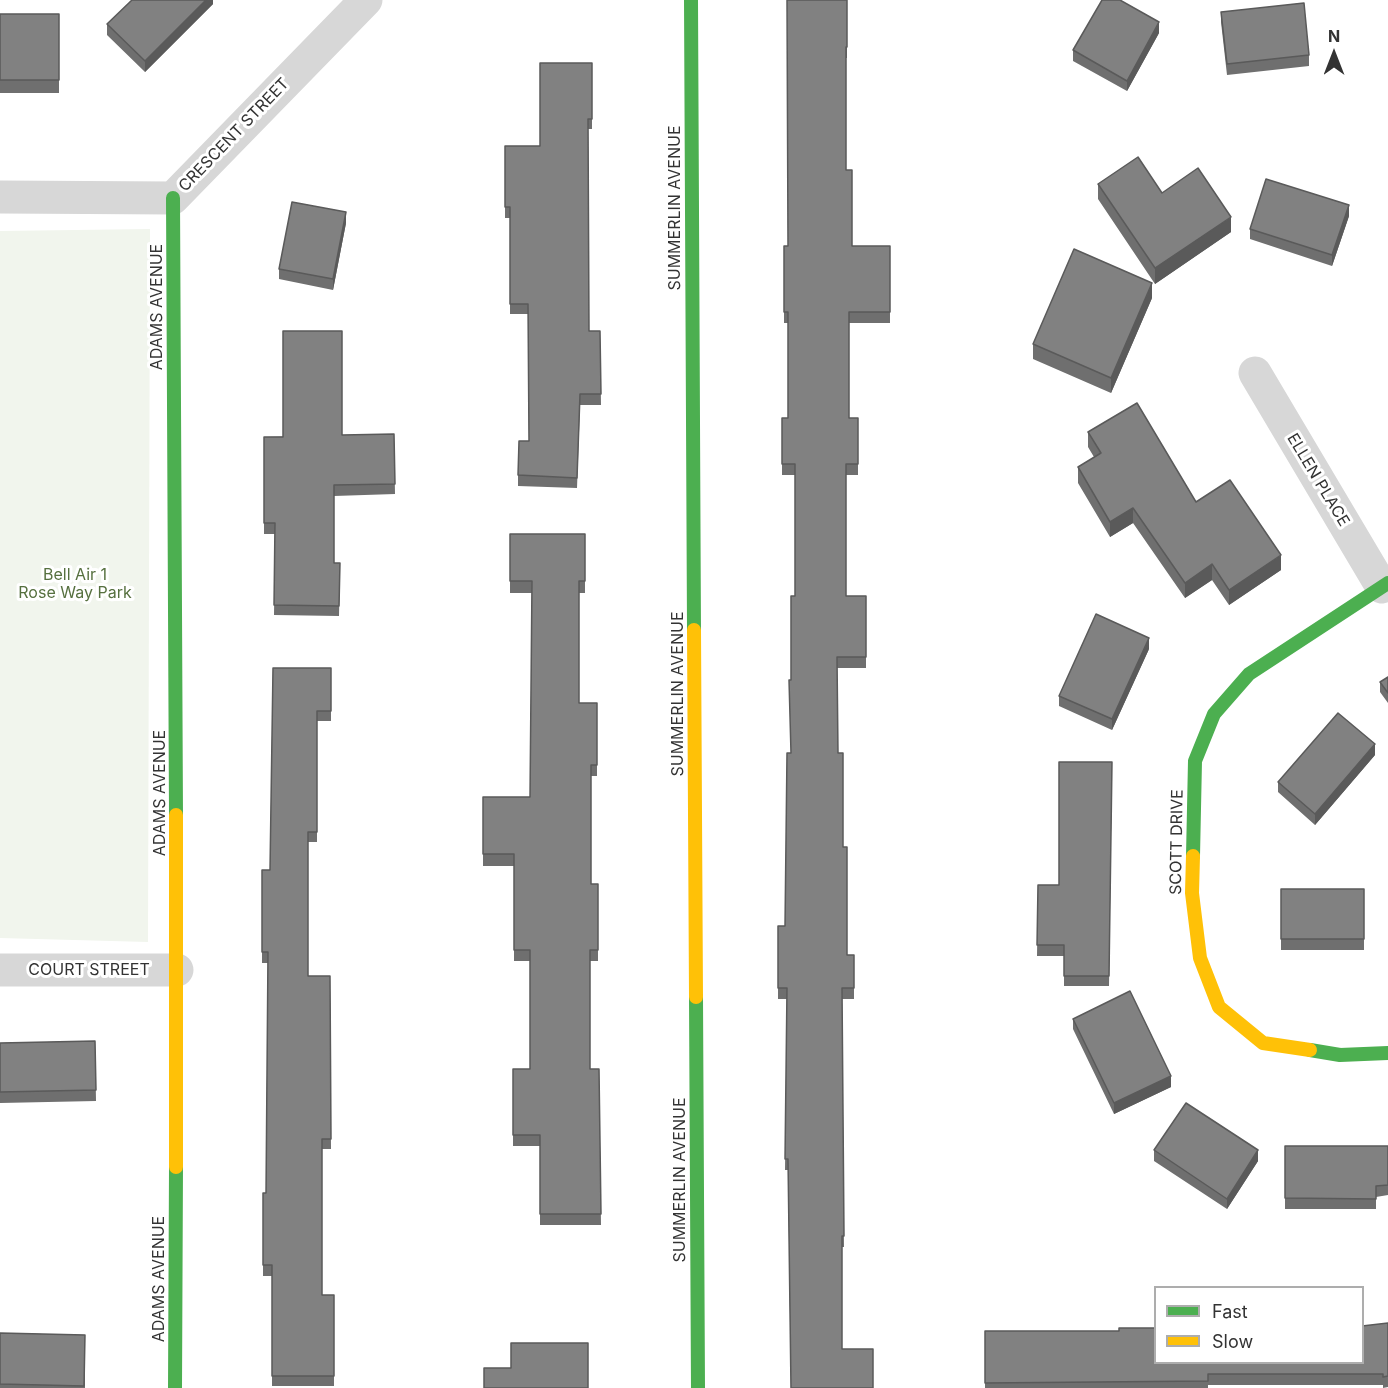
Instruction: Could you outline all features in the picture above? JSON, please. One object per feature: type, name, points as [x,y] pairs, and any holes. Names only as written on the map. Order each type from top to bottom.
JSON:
[{"type":"street","name":"CRESCENT STREET","points":[[0,197],[172,198],[366,0]]},
{"type":"street","name":"SUMMERLIN AVENUE","points":[[691,0],[698,1388]]},
{"type":"street","name":"ADAMS AVENUE","points":[[172,198],[177,970],[175,1388]]},
{"type":"street","name":"ELLEN PLACE","points":[[1255,374],[1385,585]]},
{"type":"street","name":"SCOTT DRIVE","points":[[1385,585],[1249,674],[1214,714],[1195,761],[1192,893],[1200,958],[1219,1007],[1263,1043],[1340,1055],[1388,1053]]},
{"type":"street","name":"COURT STREET","points":[[0,970],[177,970]]},
{"type":"green space","name":"Bell Air 1 Rose Way Park","points":[[150,229],[148,942],[0,938],[0,231]]},
{"type":"building","points":[[132,0],[206,0],[145,61],[107,24]]},
{"type":"building","points":[[787,0],[847,0],[846,170],[852,170],[852,246],[890,246],[890,312],[849,312],[849,418],[858,418],[858,464],[846,464],[846,596],[866,596],[866,657],[837,657],[838,753],[843,753],[843,847],[847,847],[847,955],[854,955],[854,988],[842,988],[844,1236],[842,1236],[842,1349],[873,1349],[873,1388],[791,1388],[788,1159],[785,1159],[787,988],[778,988],[778,926],[785,926],[787,753],[791,753],[789,680],[791,680],[791,596],[795,596],[795,464],[782,464],[782,418],[788,418],[788,312],[784,312],[784,246],[788,246]]},
{"type":"building","points":[[1102,0],[1120,0],[1159,22],[1127,81],[1073,50]]},
{"type":"building","points":[[1304,3],[1309,55],[1227,64],[1221,12]]},
{"type":"building","points":[[0,14],[59,14],[59,80],[0,80]]},
{"type":"building","points":[[540,63],[592,63],[592,119],[588,119],[589,331],[600,331],[601,394],[580,394],[577,478],[518,475],[519,441],[529,441],[528,304],[510,304],[510,207],[505,207],[505,146],[540,146]]},
{"type":"building","points":[[1138,157],[1162,193],[1198,168],[1231,217],[1155,268],[1098,184]]},
{"type":"building","points":[[1266,179],[1349,205],[1332,255],[1250,229]]},
{"type":"building","points":[[292,202],[346,212],[333,279],[279,269]]},
{"type":"building","points":[[1074,249],[1152,283],[1111,378],[1033,344]]},
{"type":"building","points":[[283,331],[342,331],[342,435],[394,434],[395,484],[334,485],[334,563],[340,563],[339,606],[274,605],[275,523],[264,523],[264,437],[283,437]]},
{"type":"building","points":[[1137,403],[1196,502],[1230,480],[1281,555],[1229,590],[1212,564],[1185,583],[1133,508],[1110,522],[1078,467],[1101,453],[1088,432]]},
{"type":"building","points":[[510,534],[585,534],[585,581],[579,581],[579,703],[597,703],[597,765],[591,765],[591,884],[598,884],[598,950],[590,950],[590,1069],[599,1069],[601,1214],[540,1214],[540,1135],[513,1135],[513,1069],[530,1069],[530,950],[514,950],[514,854],[483,854],[483,797],[530,797],[532,581],[510,581]]},
{"type":"building","points":[[1096,614],[1149,638],[1112,719],[1059,696]]},
{"type":"building","points":[[273,668],[331,668],[331,711],[317,711],[317,832],[308,832],[308,976],[330,976],[331,1139],[322,1139],[322,1295],[334,1295],[334,1376],[272,1376],[272,1265],[263,1265],[263,1193],[266,1193],[268,952],[262,952],[262,870],[270,870]]},
{"type":"building","points":[[1388,677],[1388,693],[1380,682]]},
{"type":"building","points":[[1338,713],[1375,744],[1315,814],[1278,782]]},
{"type":"building","points":[[1059,762],[1112,762],[1109,976],[1064,976],[1064,945],[1037,945],[1038,885],[1059,885]]},
{"type":"building","points":[[1281,889],[1364,889],[1364,939],[1281,939]]},
{"type":"building","points":[[1130,991],[1171,1076],[1114,1103],[1073,1019]]},
{"type":"building","points":[[95,1041],[96,1090],[0,1092],[0,1043]]},
{"type":"building","points":[[1186,1103],[1258,1150],[1227,1199],[1154,1150]]},
{"type":"building","points":[[1285,1146],[1388,1146],[1388,1185],[1376,1186],[1376,1199],[1285,1198]]},
{"type":"building","points":[[1388,1323],[1388,1376],[1383,1377],[1383,1374],[1208,1374],[1208,1381],[985,1383],[985,1331],[1119,1331],[1119,1328],[1154,1328],[1154,1364],[1364,1364],[1364,1326]]},
{"type":"building","points":[[0,1333],[85,1335],[84,1386],[0,1384]]},
{"type":"building","points":[[511,1343],[588,1343],[588,1388],[484,1388],[484,1368],[511,1368]]},
{"type":"traffic: fast","points":[[691,0],[694,630]]},
{"type":"traffic: fast","points":[[173,198],[176,815]]},
{"type":"traffic: fast","points":[[1193,856],[1195,761],[1214,714],[1249,674],[1388,583]]},
{"type":"traffic: fast","points":[[696,997],[698,1388]]},
{"type":"traffic: fast","points":[[1310,1050],[1340,1055],[1388,1053]]},
{"type":"traffic: fast","points":[[175,1388],[176,1167]]},
{"type":"traffic: slow","points":[[694,630],[696,997]]},
{"type":"traffic: slow","points":[[176,815],[176,1167]]},
{"type":"traffic: slow","points":[[1193,856],[1192,893],[1200,958],[1219,1007],[1263,1043],[1310,1050]]}]
